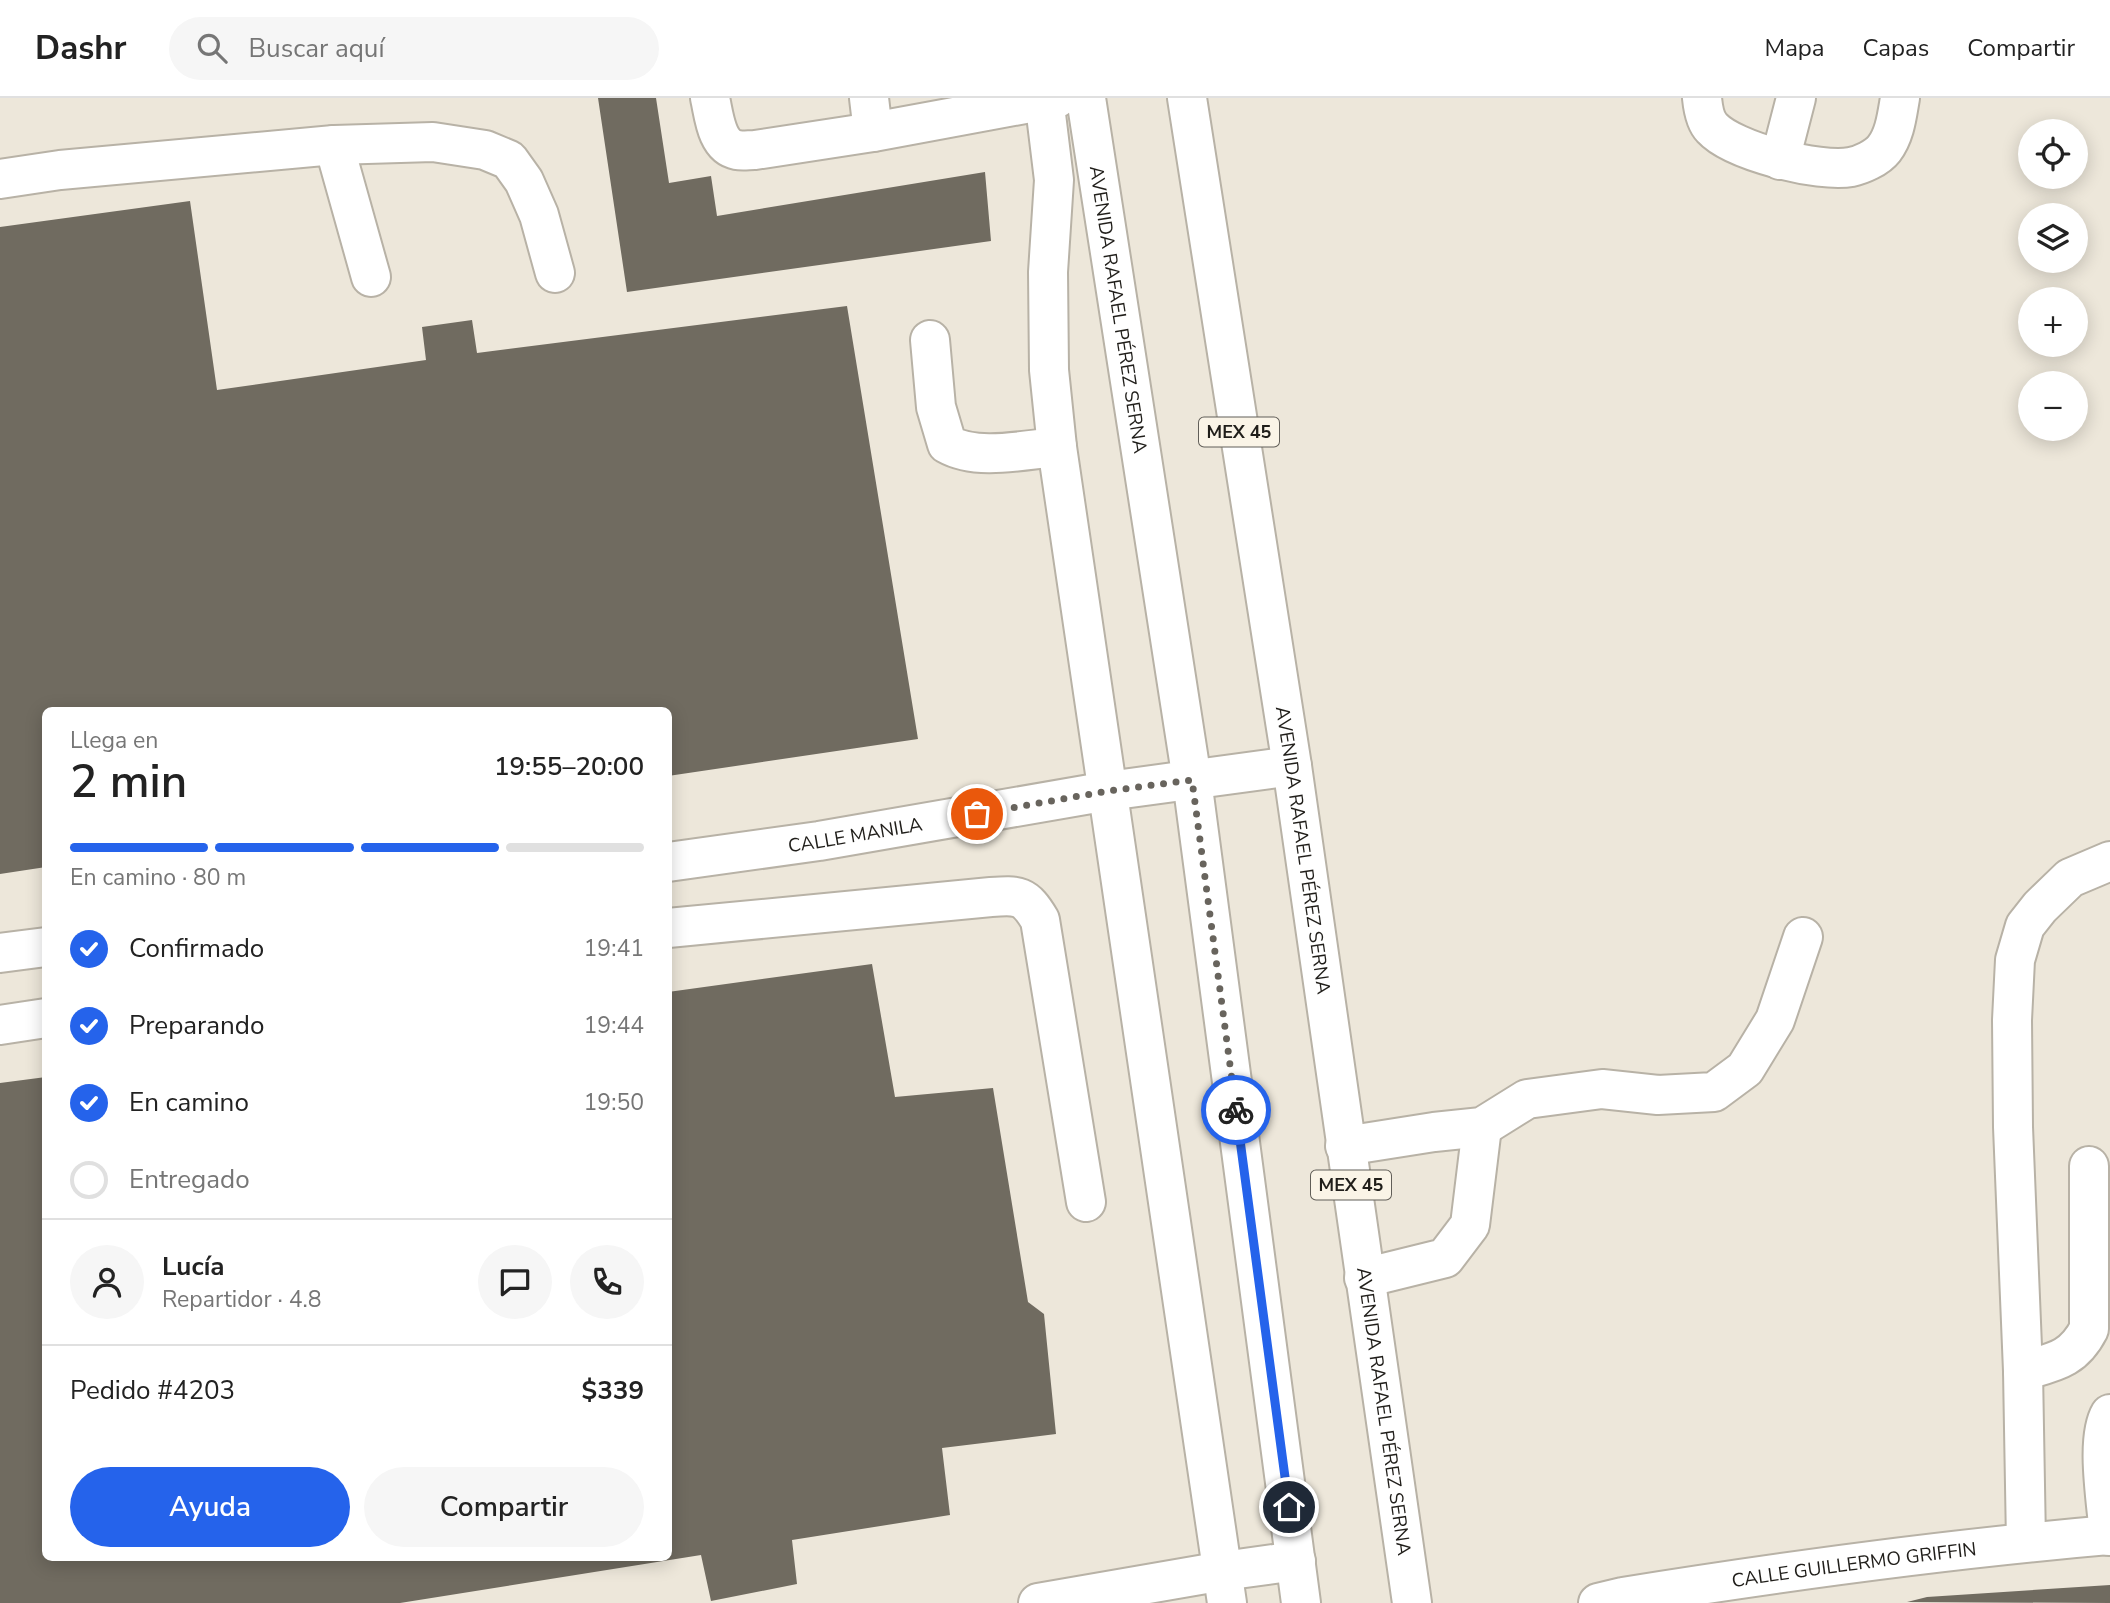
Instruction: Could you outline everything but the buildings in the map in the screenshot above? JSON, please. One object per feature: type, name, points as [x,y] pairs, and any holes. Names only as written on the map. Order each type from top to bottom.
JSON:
[{"type":"main road","points":[[710,98],[719,134],[726,144],[736,150],[755,150],[871,115],[1049,99],[1054,180],[1048,272],[1049,370],[1057,447],[1225,1587]]},
{"type":"main road","name":"AVENIDA RAFAEL PÉREZ SERNA","points":[[1086,98],[1192,780],[1301,1603]]},
{"type":"main road","name":"AVENIDA RAFAEL PÉREZ SERNA","points":[[1187,98],[1292,766],[1412,1603]]},
{"type":"main road","points":[[1702,98],[1709,126],[1721,137],[1780,160],[1830,168],[1851,167],[1867,162],[1883,151],[1893,134],[1900,98]]},
{"type":"main road","points":[[1780,160],[1796,98]]},
{"type":"main road","points":[[0,179],[60,170],[334,145],[433,142],[485,150],[509,160],[524,181],[538,215],[555,274]]},
{"type":"main road","points":[[334,145],[371,277]]},
{"type":"main road","points":[[930,340],[936,407],[947,444],[960,451],[981,454],[1057,447]]},
{"type":"main road","name":"CALLE MANILA","points":[[672,861],[819,841],[1108,791],[1292,766]]},
{"type":"main road","points":[[2026,1542],[2013,1127],[2012,1020],[2015,960],[2025,926],[2040,908],[2070,878],[2110,860]]},
{"type":"main road","points":[[672,928],[990,897],[1014,896],[1031,905],[1040,920],[1086,1202]]},
{"type":"main road","points":[[1345,1146],[1482,1127],[1527,1099],[1602,1089],[1658,1095],[1714,1092],[1745,1069],[1775,1020],[1804,937]]},
{"type":"main road","points":[[0,953],[42,948]]},
{"type":"main road","points":[[0,1025],[42,1019]]},
{"type":"main road","points":[[1364,1278],[1445,1258],[1470,1225],[1482,1127]]},
{"type":"main road","points":[[2022,1371],[2054,1362],[2069,1354],[2081,1344],[2089,1329],[2089,1166]]},
{"type":"main road","points":[[2109,1536],[2102,1444],[2106,1420],[2110,1414]]},
{"type":"main road","name":"CALLE GUILLERMO GRIFFIN","points":[[1598,1603],[1716,1582],[2026,1542],[2109,1536]]},
{"type":"main road","points":[[1038,1603],[1225,1587],[1296,1561]]},
{"type":"way so far","points":[[977,814],[1108,791],[1192,780],[1236,1110]]},
{"type":"route","points":[[1236,1110],[1289,1507]]}]
